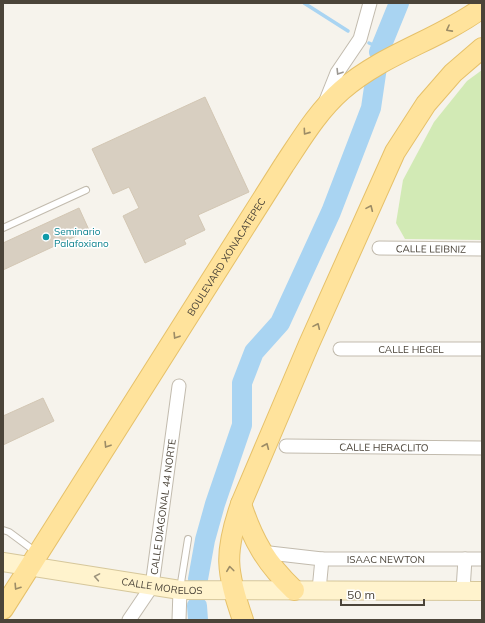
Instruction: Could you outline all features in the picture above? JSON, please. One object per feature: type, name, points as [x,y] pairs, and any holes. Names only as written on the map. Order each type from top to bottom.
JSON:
[{"type":"main road","name":"BOULEVARD XONACATEPEC","points":[[3,608],[280,171],[322,110],[342,90],[363,74],[392,57],[449,29],[482,8]]},
{"type":"main road","points":[[243,620],[233,591],[229,566],[229,546],[233,527],[241,504],[309,344],[395,152],[426,104],[453,73],[482,48]]},
{"type":"main road","points":[[241,504],[248,527],[261,552],[281,577],[294,590]]},
{"type":"main road","name":"CALLE MORELOS","points":[[3,562],[34,560],[152,586],[180,590],[482,591]]},
{"type":"street","points":[[322,110],[337,73],[360,40],[370,3]]},
{"type":"street","name":"CALLE LEIBNIZ","points":[[379,248],[482,249]]},
{"type":"street","name":"CALLE HEGEL","points":[[340,349],[482,349]]},
{"type":"street","name":"CALLE DIAGONAL 44 NORTE","points":[[129,620],[152,586],[179,386]]},
{"type":"street","name":"CALLE HERACLITO","points":[[286,446],[482,448]]},
{"type":"street","name":"ISAAC NEWTON","points":[[261,552],[322,559],[482,559]]},
{"type":"street","points":[[319,590],[322,559]]},
{"type":"street","points":[[464,590],[465,559]]},
{"type":"street","points":[[179,620],[180,590]]},
{"type":"lane","points":[[3,228],[86,190]]},
{"type":"lane","points":[[3,530],[9,532],[34,560]]},
{"type":"lane","points":[[180,590],[188,539]]},
{"type":"green space","points":[[482,70],[482,240],[405,239],[396,223],[403,180],[434,122],[467,81]]},
{"type":"building","points":[[205,97],[249,192],[198,215],[205,230],[184,240],[186,244],[145,263],[123,216],[139,208],[129,187],[113,194],[92,149]]},
{"type":"building","name":"Seminario Palafoxiano","points":[[79,208],[89,230],[3,270],[3,243]]},
{"type":"building","points":[[43,398],[54,421],[3,445],[3,416]]},
{"type":"waterway","points":[[304,3],[348,31]]},
{"type":"waterway","points":[[379,52],[399,3]]},
{"type":"waterway","points":[[369,43],[380,48]]},
{"type":"waterway","points":[[198,579],[205,540],[215,504],[242,425],[242,383],[254,352],[280,323],[331,212],[371,108],[377,67]]},
{"type":"waterway","points":[[197,606],[198,620]]},
{"type":"place","name":"Seminario Palafoxiano","points":[[46,237]]}]
